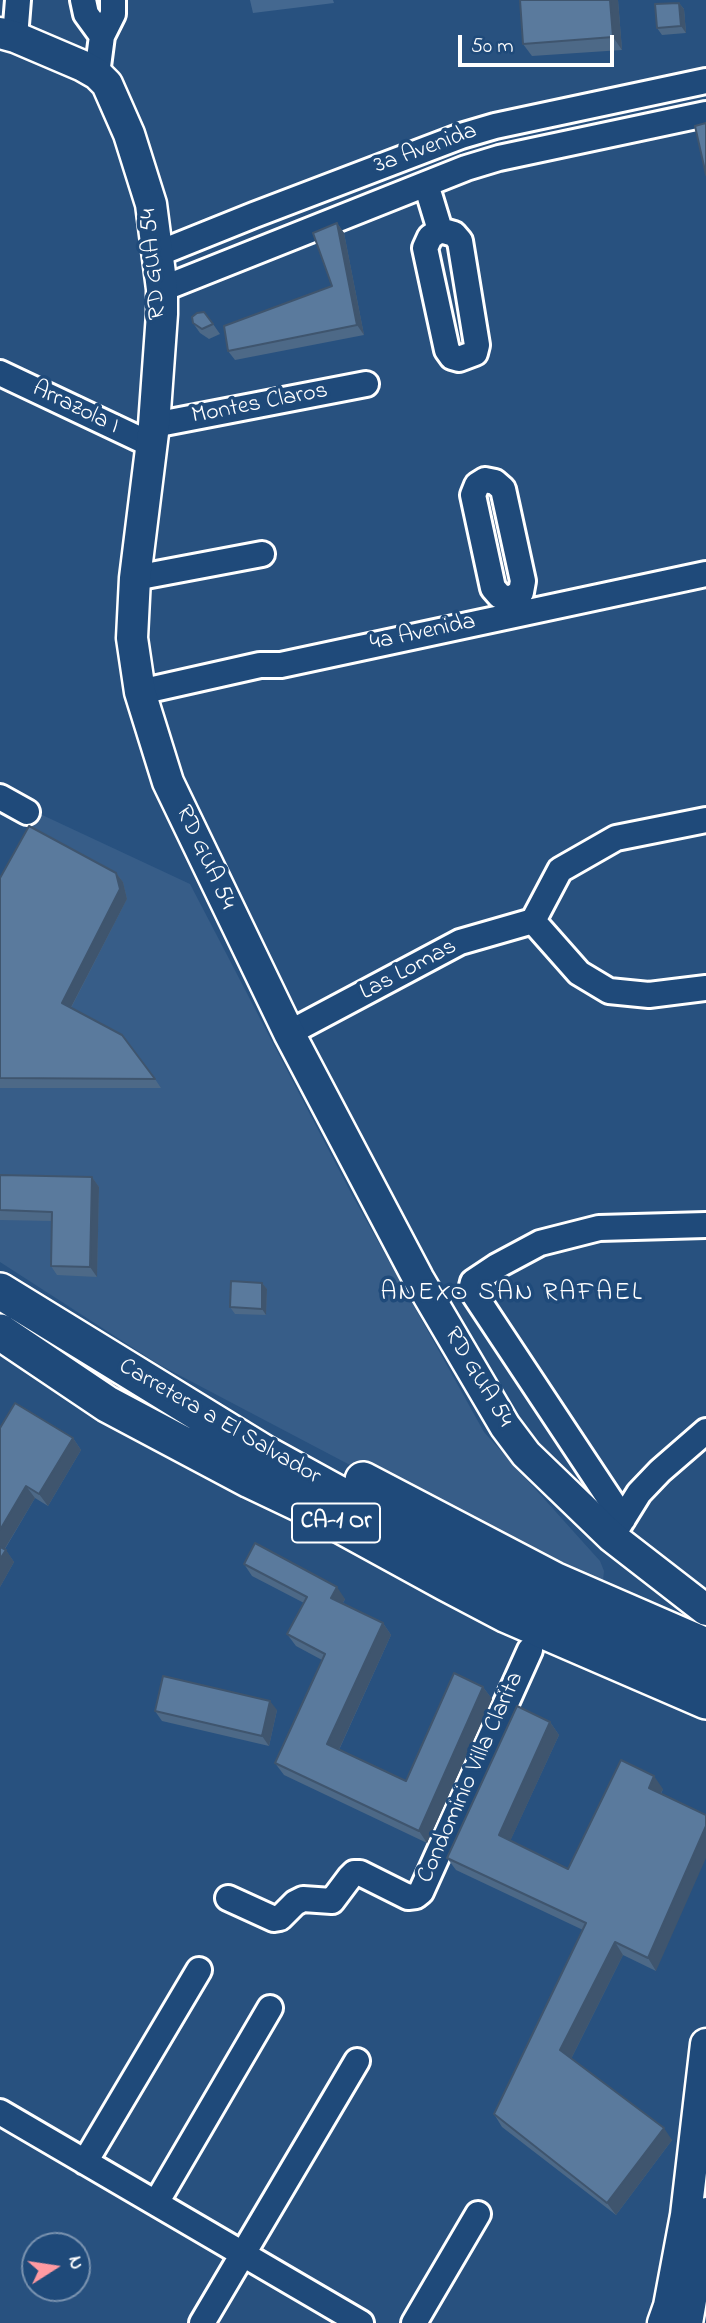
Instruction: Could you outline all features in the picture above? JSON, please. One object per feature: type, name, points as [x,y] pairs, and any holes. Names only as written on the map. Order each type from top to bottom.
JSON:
[{"type":"highway","points":[[0,1294],[13,1340]]},
{"type":"highway","name":"Carretera a El Salvador","points":[[0,1294],[264,1453],[456,1557],[577,1618],[706,1675]]},
{"type":"highway","name":"Carretera a El Salvador","points":[[13,1340],[107,1404],[250,1480],[311,1509],[507,1615],[706,1701]]},
{"type":"highway","points":[[126,1370],[330,1463],[554,1580],[706,1645]]},
{"type":"highway","points":[[107,1404],[164,1446],[252,1501],[462,1616],[530,1650],[629,1693],[706,1721]]},
{"type":"main road","points":[[8,35],[97,74]]},
{"type":"main road","name":"RD GUA 54","points":[[97,74],[107,84],[129,134],[151,204],[162,289],[152,435],[135,578],[132,638],[140,692],[174,796],[289,1033],[418,1278],[505,1426],[526,1454],[617,1528],[697,1603]]},
{"type":"main road","points":[[663,2323],[669,2306],[686,2215],[706,2044]]},
{"type":"main road","points":[[687,2323],[706,2213]]},
{"type":"street","points":[[8,35],[18,0]]},
{"type":"street","points":[[83,0],[86,14],[102,36]]},
{"type":"street","points":[[97,74],[102,36],[113,14],[113,0]]},
{"type":"street","name":"3a Avenida","points":[[157,254],[461,136],[495,126],[706,80]]},
{"type":"street","name":"3a Avenida","points":[[162,289],[426,184],[499,158],[706,114]]},
{"type":"street","points":[[426,184],[440,230]]},
{"type":"street","name":"Arrazola I","points":[[0,373],[152,435]]},
{"type":"street","name":"Montes Claros","points":[[152,435],[366,384]]},
{"type":"street","points":[[135,578],[262,554]]},
{"type":"street","name":"4a Avenida","points":[[140,692],[260,665],[281,664],[512,607],[706,574]]},
{"type":"street","points":[[174,796],[173,779],[155,718],[160,702],[173,694],[261,673],[281,664]]},
{"type":"street","points":[[0,797],[27,812]]},
{"type":"street","points":[[706,821],[616,838],[560,870],[533,921],[579,973],[609,991],[649,995],[706,988]]},
{"type":"street","name":"Las Lomas","points":[[289,1033],[460,942],[533,921]]},
{"type":"street","points":[[706,1225],[598,1228],[540,1242],[473,1282],[472,1291],[617,1528],[639,1493],[706,1431]]},
{"type":"street","points":[[697,1603],[706,1645]]},
{"type":"street","name":"Condominio Villa Clarita","points":[[228,1898],[274,1919],[280,1918],[303,1899],[332,1901],[354,1873],[360,1873],[408,1897],[421,1892],[530,1650]]},
{"type":"street","points":[[85,2162],[199,1970]]},
{"type":"street","points":[[156,2203],[270,2008]]},
{"type":"street","points":[[202,2323],[357,2061]]},
{"type":"street","points":[[0,2112],[361,2323]]},
{"type":"street","points":[[414,2323],[478,2214]]},
{"type":"shaded area","points":[[250,0],[333,0],[334,3],[253,13]]},
{"type":"shaded area","points":[[38,813],[190,884],[351,1193],[484,1432],[600,1561],[604,1571],[603,1581],[598,1589],[542,1566],[158,1364],[0,1262],[0,880]]},
{"type":"building","points":[[520,0],[610,0],[613,37],[523,44]]},
{"type":"building","points":[[679,3],[681,26],[657,28],[655,4]]},
{"type":"building","points":[[706,123],[706,175],[695,126]]},
{"type":"building","points":[[337,223],[357,325],[228,351],[224,326],[332,286],[313,233]]},
{"type":"building","points":[[204,312],[213,324],[202,329],[193,323],[192,317]]},
{"type":"building","points":[[29,826],[116,873],[120,889],[62,1003],[122,1035],[155,1079],[0,1078],[0,878]]},
{"type":"building","points":[[0,1175],[92,1177],[90,1267],[51,1266],[52,1212],[0,1210]]},
{"type":"building","points":[[231,1281],[262,1283],[262,1309],[230,1307]]},
{"type":"building","points":[[15,1403],[73,1438],[39,1494],[26,1486],[0,1530],[0,1428]]},
{"type":"building","points":[[255,1543],[337,1587],[331,1598],[383,1623],[327,1744],[406,1781],[454,1673],[483,1687],[419,1831],[275,1763],[325,1654],[287,1634],[307,1597],[244,1564]]},
{"type":"building","points":[[0,1547],[6,1550],[0,1559]]},
{"type":"building","points":[[163,1676],[270,1701],[262,1736],[155,1711]]},
{"type":"building","points":[[517,1706],[550,1722],[499,1835],[568,1869],[621,1760],[654,1776],[649,1788],[706,1815],[706,1826],[648,1958],[615,1942],[560,2050],[664,2128],[607,2203],[494,2114],[586,1923],[447,1858]]},
{"type":"district","name":"ANEXO SAN RAFAEL","points":[[512,1295]]}]
